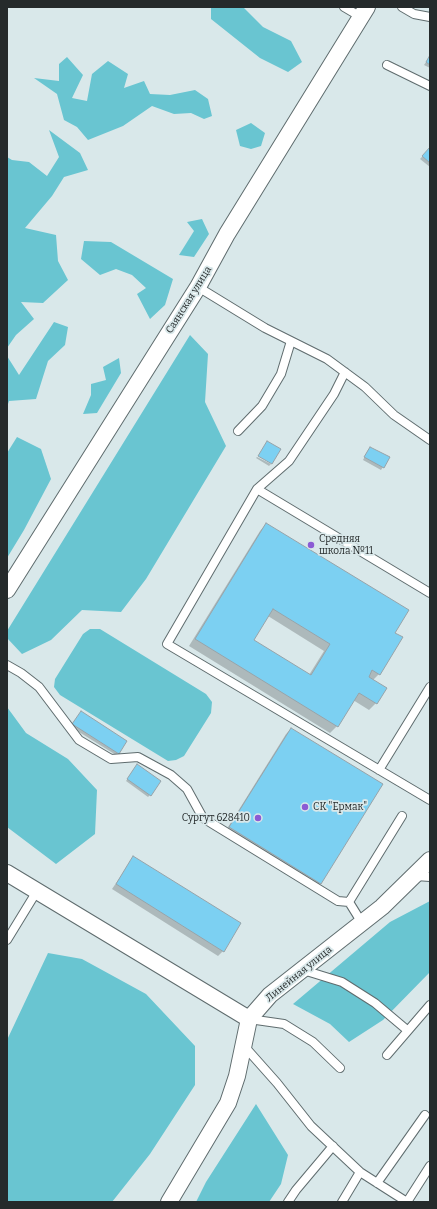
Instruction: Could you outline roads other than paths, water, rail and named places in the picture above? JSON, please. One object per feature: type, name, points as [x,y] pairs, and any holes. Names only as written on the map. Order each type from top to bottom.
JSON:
[{"type":"street","name":"Саянская улица","points":[[7,590],[198,287],[227,234],[364,12]]},
{"type":"street","name":"Линейная улица","points":[[170,1202],[228,1102],[244,1047],[250,1019],[270,995],[423,876],[430,860]]},
{"type":"street","points":[[7,873],[250,1019]]},
{"type":"lane","points":[[344,7],[364,12]]},
{"type":"lane","points":[[402,7],[414,14],[430,17]]},
{"type":"lane","points":[[387,65],[430,86]]},
{"type":"lane","points":[[198,287],[266,328],[327,359],[365,387],[394,415],[430,440]]},
{"type":"lane","points":[[238,431],[262,406],[281,374],[291,341]]},
{"type":"lane","points":[[345,372],[334,394],[289,461],[257,489],[167,644],[430,800]]},
{"type":"lane","points":[[257,489],[430,593]]},
{"type":"lane","points":[[7,666],[21,673],[39,687],[79,740],[110,759],[138,757],[171,775],[187,789],[203,818],[338,901],[349,902]]},
{"type":"lane","points":[[379,770],[430,688]]},
{"type":"lane","points":[[349,902],[402,816]]},
{"type":"lane","points":[[7,940],[37,890]]},
{"type":"lane","points":[[349,902],[362,923]]},
{"type":"lane","points":[[303,970],[342,982],[375,1003],[407,1030]]},
{"type":"lane","points":[[386,1055],[430,1005]]},
{"type":"lane","points":[[250,1019],[284,1024],[314,1042],[340,1068]]},
{"type":"lane","points":[[244,1047],[277,1083],[311,1126],[360,1172],[407,1202],[430,1166]]},
{"type":"lane","points":[[378,1183],[425,1115]]},
{"type":"lane","points":[[288,1202],[332,1146]]},
{"type":"lane","points":[[342,1202],[360,1172]]},
{"type":"place","name":"Средняя школа №11","points":[[311,545]]},
{"type":"place","name":"СК \"Ермак\"","points":[[305,807]]},
{"type":"place","name":"Сургут 628410","points":[[258,818]]}]
